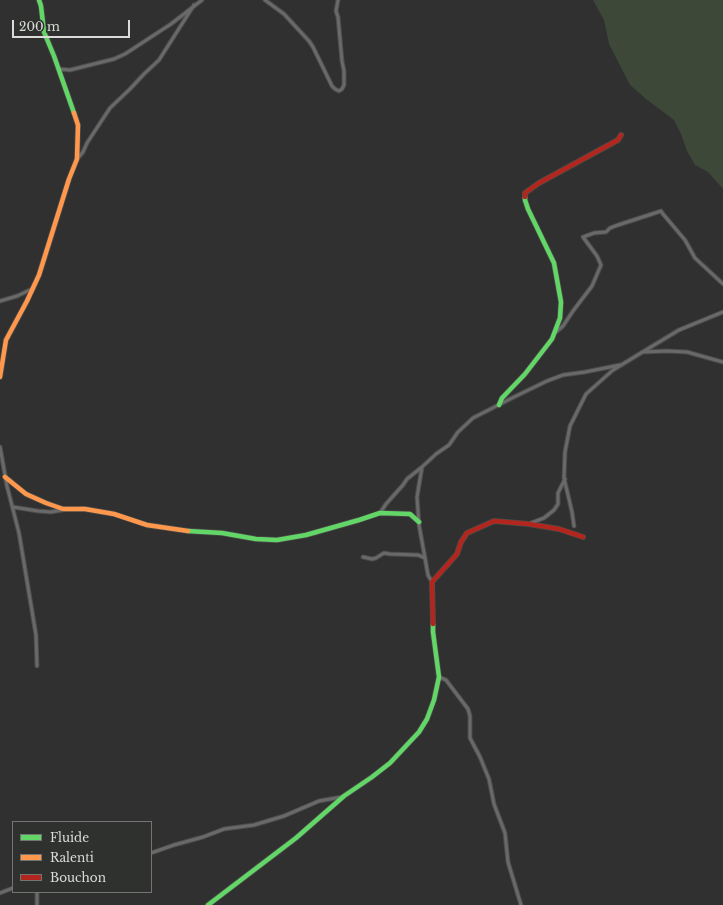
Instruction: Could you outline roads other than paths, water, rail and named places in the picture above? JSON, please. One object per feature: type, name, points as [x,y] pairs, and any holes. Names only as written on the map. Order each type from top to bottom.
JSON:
[{"type":"street","points":[[39,0],[44,32],[78,125],[77,159]]},
{"type":"street","points":[[58,68],[70,70],[120,57],[171,24],[202,0]]},
{"type":"street","points":[[265,0],[284,14],[309,41],[332,86],[339,90],[342,89],[344,85],[344,71],[336,11],[338,0]]},
{"type":"street","points":[[0,377],[6,340],[39,275],[69,179],[77,159],[83,152],[87,142],[110,108],[159,60],[194,5]]},
{"type":"street","points":[[499,405],[502,398],[525,374],[552,339],[560,318],[561,302],[554,263],[525,200],[525,193],[539,183],[618,140],[621,135]]},
{"type":"street","points":[[554,333],[563,326],[592,286],[601,265],[597,256],[583,237],[594,233],[606,232],[618,224],[661,211],[686,240],[695,258],[723,284]]},
{"type":"street","points":[[0,301],[17,296],[32,289]]},
{"type":"street","points":[[574,526],[565,480],[565,452],[570,426],[586,394],[613,370],[641,352],[679,330],[723,312]]},
{"type":"street","points":[[641,352],[687,352],[723,362]]},
{"type":"street","points":[[380,513],[407,479],[449,445],[458,432],[473,418],[547,381],[563,375],[620,365]]},
{"type":"street","points":[[0,447],[5,476],[19,533],[36,635],[37,666]]},
{"type":"street","points":[[208,905],[296,838],[344,796],[390,763],[419,732],[427,719],[434,700],[439,677],[433,632],[432,582],[428,575],[419,522],[417,497],[422,466]]},
{"type":"street","points":[[5,476],[26,494],[63,509]]},
{"type":"street","points":[[529,524],[544,518],[554,510],[558,504],[558,493],[565,480]]},
{"type":"street","points":[[13,507],[52,512],[63,509],[85,509],[114,514],[147,525],[194,532],[222,533],[256,539],[277,540],[306,535],[380,513],[410,514],[419,522]]},
{"type":"street","points":[[432,582],[456,554],[467,533],[494,522],[529,524],[559,530],[582,537]]},
{"type":"street","points":[[363,557],[372,559],[384,553],[418,555],[425,558]]},
{"type":"street","points":[[439,677],[446,680],[468,709],[470,716],[470,738],[490,779],[494,804],[504,833],[508,862],[521,905]]},
{"type":"street","points":[[152,853],[224,829],[254,825],[284,816],[319,801],[344,796]]},
{"type":"street","points":[[0,893],[12,888]]},
{"type":"street","points":[[37,893],[37,905]]}]
